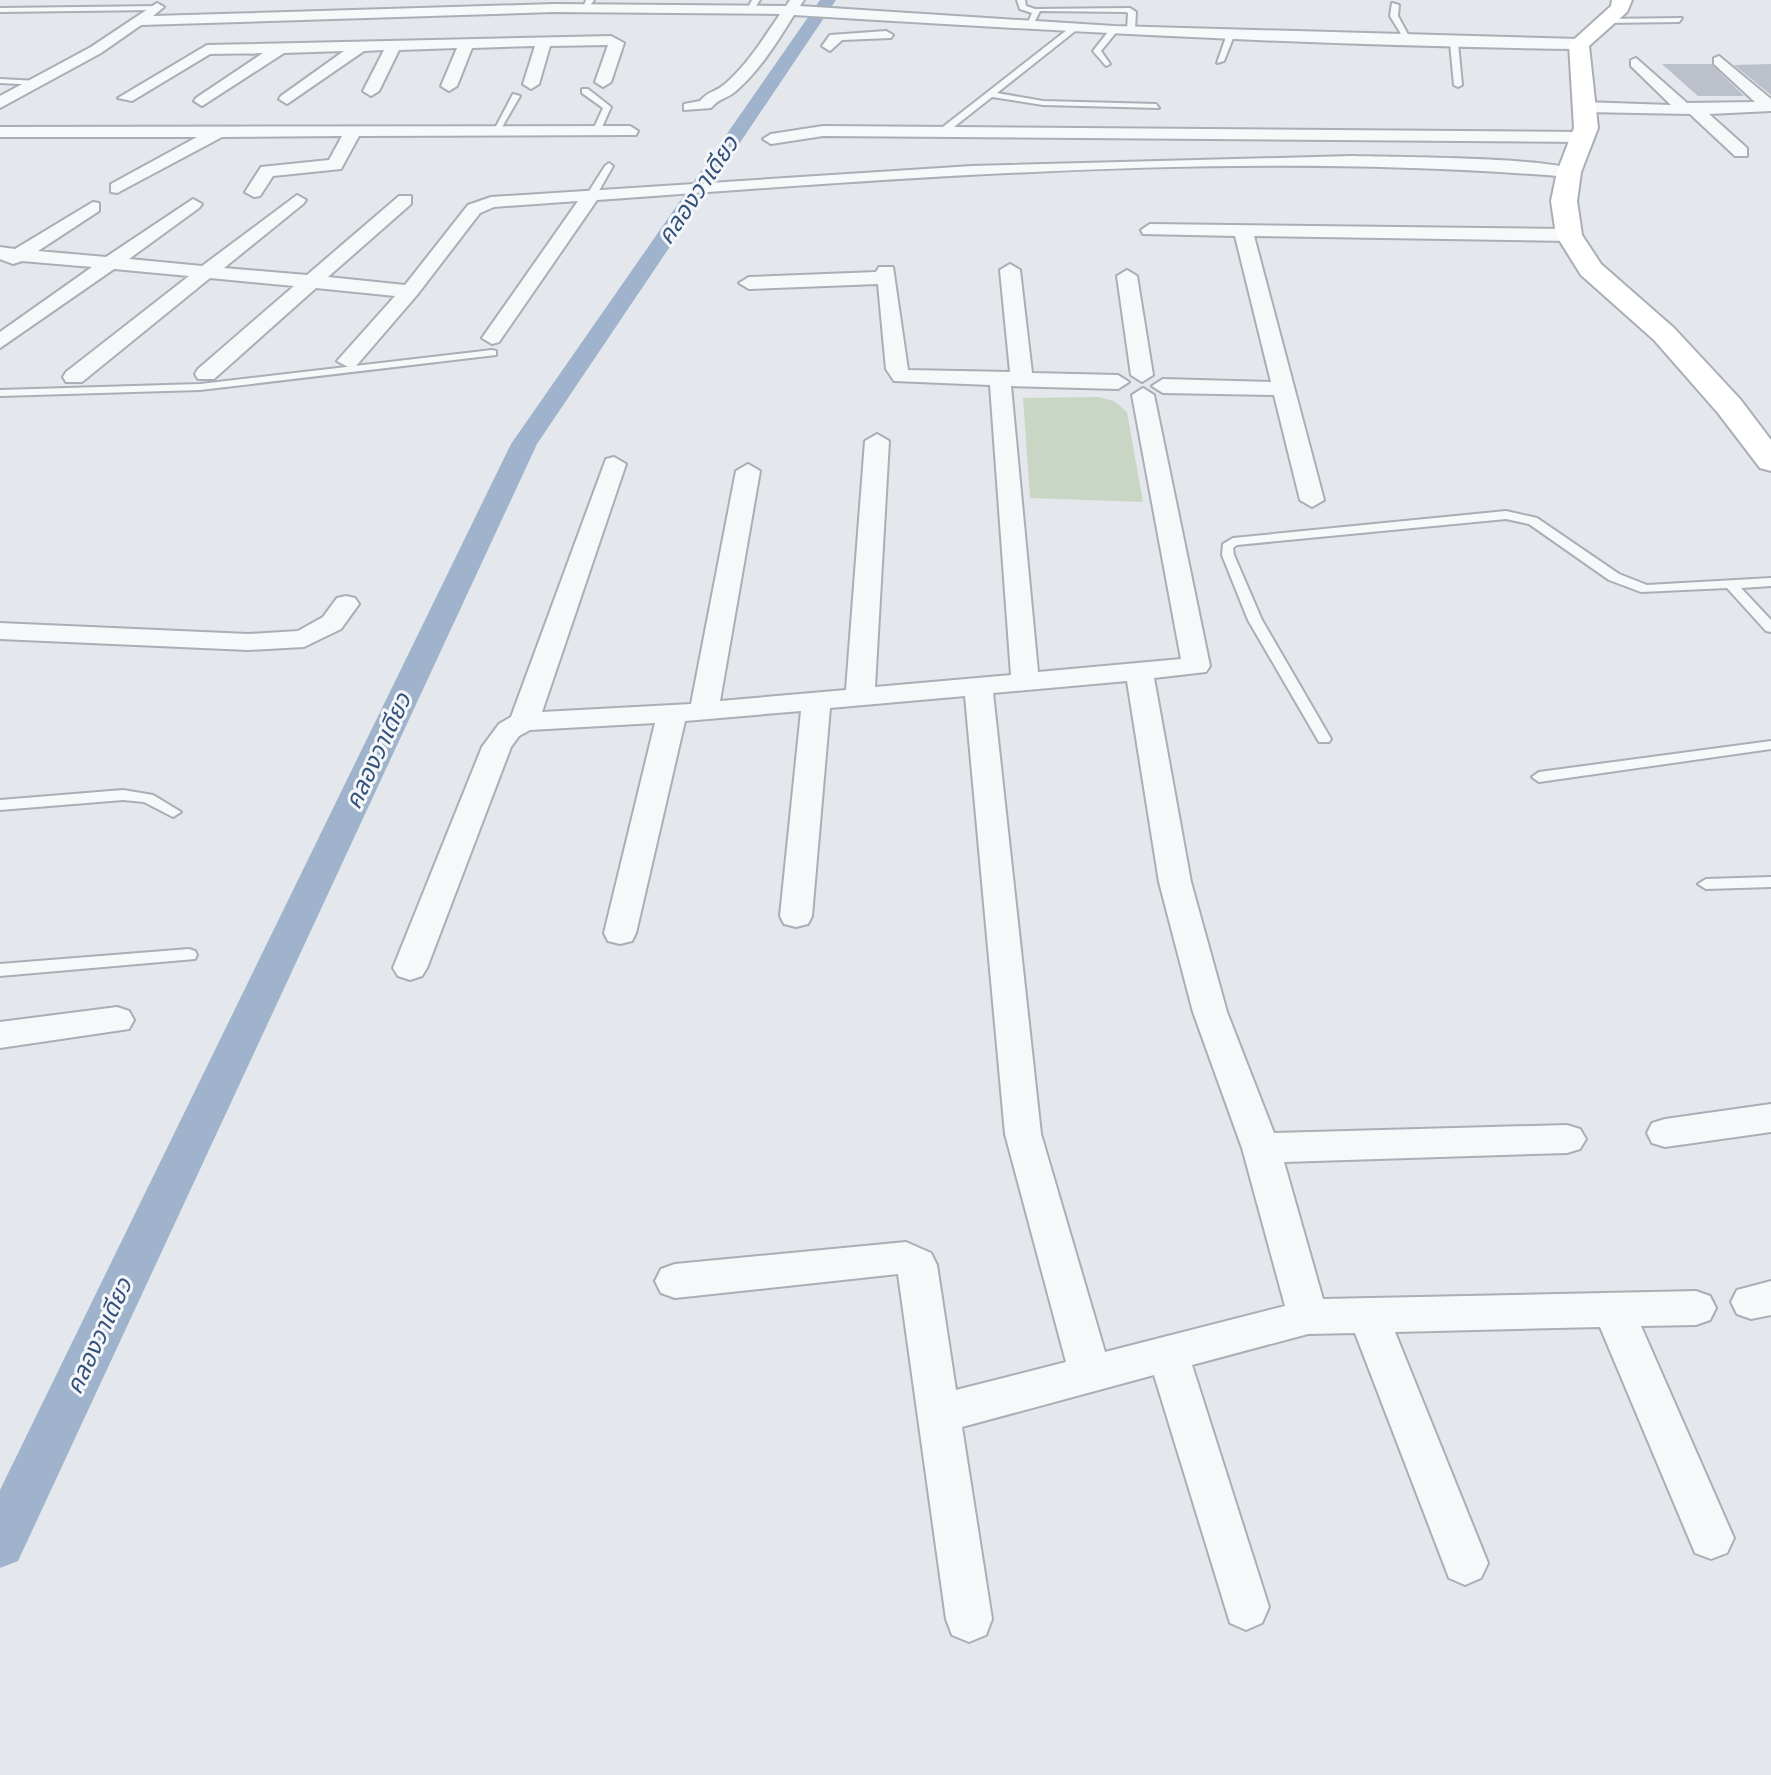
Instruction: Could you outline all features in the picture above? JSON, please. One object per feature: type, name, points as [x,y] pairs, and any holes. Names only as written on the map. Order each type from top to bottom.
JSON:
[{"type":"street","points":[[143,21],[588,4],[752,5],[828,12],[1031,18],[1046,26],[1075,28],[1454,43],[1579,44],[1620,8],[1622,0]]},
{"type":"street","points":[[0,103],[143,21],[160,4]]},
{"type":"street","points":[[690,107],[705,105],[714,94],[727,91],[755,63],[795,7]]},
{"type":"street","points":[[392,40],[387,28],[393,13]]},
{"type":"street","points":[[371,91],[392,40],[413,13]]},
{"type":"street","points":[[934,36],[1027,34],[1046,26]]},
{"type":"street","points":[[830,46],[835,38],[841,36],[905,35]]},
{"type":"street","points":[[126,98],[207,50],[361,46],[392,40],[467,43],[602,39],[616,43],[603,82]]},
{"type":"street","points":[[531,84],[544,41]]},
{"type":"street","points":[[449,86],[467,43]]},
{"type":"street","points":[[1579,44],[1586,128],[1569,172],[1564,201],[1568,229],[1591,269],[1664,334],[1729,406],[1771,461]]},
{"type":"street","points":[[287,99],[361,46]]},
{"type":"street","points":[[202,101],[281,48]]},
{"type":"street","points":[[1719,61],[1770,106]]},
{"type":"street","points":[[1636,63],[1683,108],[1741,152]]},
{"type":"street","points":[[1583,103],[1653,111],[1770,106]]},
{"type":"street","points":[[0,132],[630,131]]},
{"type":"street","points":[[771,139],[823,131],[1583,137]]},
{"type":"street","points":[[254,192],[267,171],[335,165],[353,132]]},
{"type":"street","points":[[117,188],[216,133]]},
{"type":"street","points":[[348,361],[410,291],[474,209],[491,202],[858,178],[923,182],[1026,168],[1375,161],[1482,164],[1569,172]]},
{"type":"street","points":[[1026,168],[1036,184]]},
{"type":"street","points":[[492,346],[591,196]]},
{"type":"street","points":[[74,377],[297,200]]},
{"type":"street","points":[[206,374],[405,200]]},
{"type":"street","points":[[0,342],[193,204]]},
{"type":"street","points":[[0,267],[9,254],[93,207]]},
{"type":"street","points":[[1150,230],[1568,229]]},
{"type":"street","points":[[1243,230],[1312,500]]},
{"type":"street","points":[[9,254],[410,291]]},
{"type":"street","points":[[1010,270],[1011,380],[1025,682]]},
{"type":"street","points":[[749,283],[886,275],[897,369],[902,376],[1118,382],[1125,391],[1149,385],[1282,389]]},
{"type":"street","points":[[410,968],[497,747],[509,730],[524,722],[672,714],[1196,666],[1149,385],[1127,276]]},
{"type":"street","points":[[860,697],[877,441]]},
{"type":"street","points":[[524,722],[614,464]]},
{"type":"street","points":[[704,711],[748,471]]},
{"type":"street","points":[[0,631],[248,642],[304,639],[332,623],[346,604]]},
{"type":"street","points":[[1139,671],[1175,882],[1210,1012],[1261,1148],[1308,1317]]},
{"type":"street","points":[[978,686],[1023,1134],[1090,1373]]},
{"type":"street","points":[[796,916],[816,701]]},
{"type":"street","points":[[620,933],[672,714]]},
{"type":"street","points":[[0,1035],[117,1020]]},
{"type":"street","points":[[1665,1133],[1771,1118]]},
{"type":"street","points":[[1261,1148],[1567,1139]]},
{"type":"street","points":[[675,1281],[906,1258],[917,1265],[969,1619]]},
{"type":"street","points":[[938,1414],[1308,1317],[1696,1308]]},
{"type":"street","points":[[1614,1312],[1711,1538]]},
{"type":"street","points":[[1369,1317],[1465,1563]]},
{"type":"street","points":[[1168,1354],[1246,1607]]},
{"type":"lane","points":[[1021,0],[1031,18],[1043,8],[1132,12],[1122,30],[1097,51],[1106,64]]},
{"type":"lane","points":[[0,10],[160,4]]},
{"type":"lane","points":[[1395,5],[1394,16],[1409,40]]},
{"type":"lane","points":[[1604,21],[1679,20]]},
{"type":"lane","points":[[942,132],[1075,28]]},
{"type":"lane","points":[[1220,61],[1231,33]]},
{"type":"lane","points":[[1454,43],[1458,85]]},
{"type":"lane","points":[[0,81],[38,83]]},
{"type":"lane","points":[[585,91],[607,107],[596,132]]},
{"type":"lane","points":[[990,94],[1043,103],[1156,106]]},
{"type":"lane","points":[[495,132],[516,96]]},
{"type":"lane","points":[[591,196],[609,166]]},
{"type":"lane","points":[[0,393],[200,387],[492,346]]},
{"type":"lane","points":[[1324,739],[1255,620],[1228,555],[1227,547],[1233,542],[1506,515],[1533,521],[1614,577],[1646,589],[1771,582]]},
{"type":"lane","points":[[1730,584],[1771,628]]},
{"type":"lane","points":[[1539,777],[1771,745]]},
{"type":"lane","points":[[0,805],[123,795],[148,798],[173,812]]},
{"type":"lane","points":[[1706,884],[1771,882]]},
{"type":"lane","points":[[0,970],[189,955]]},
{"type":"green space","points":[[1098,397],[1114,401],[1127,412],[1143,502],[1030,498],[1023,398]]},
{"type":"building","points":[[1662,64],[1711,64],[1744,96],[1698,96]]},
{"type":"building","points":[[1771,64],[1771,95],[1734,65]]},
{"type":"waterway","name":"คลองวาเดียว","points":[[0,1544],[524,444],[828,0]]}]
